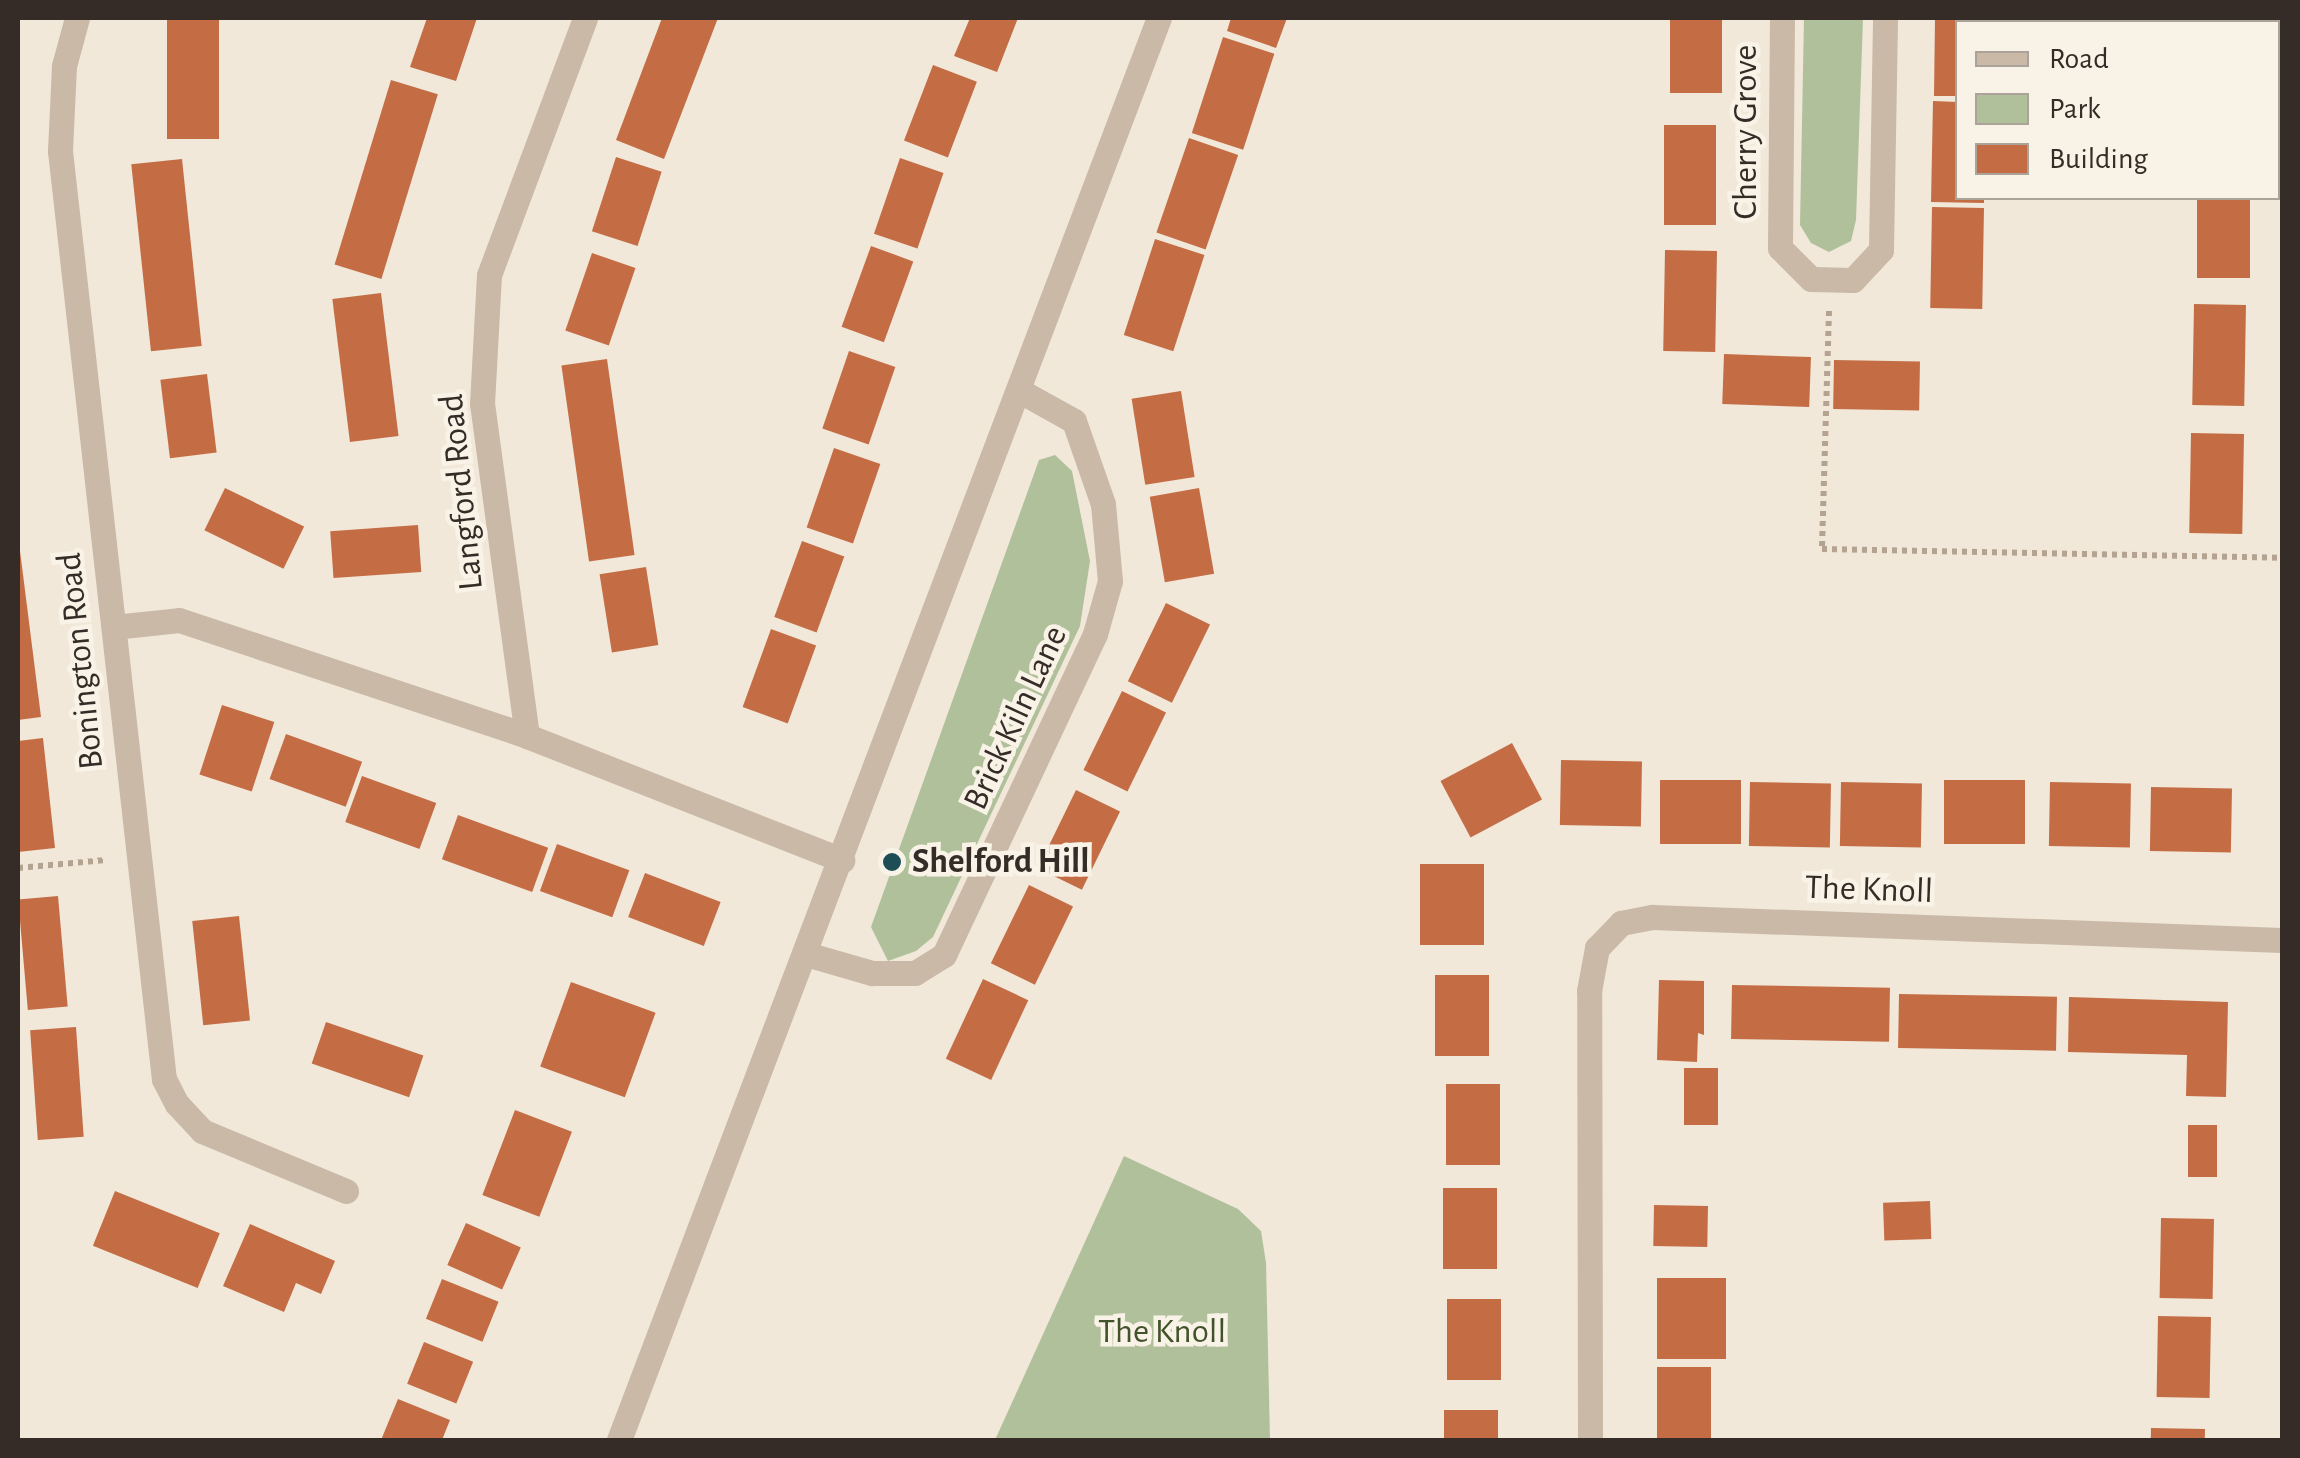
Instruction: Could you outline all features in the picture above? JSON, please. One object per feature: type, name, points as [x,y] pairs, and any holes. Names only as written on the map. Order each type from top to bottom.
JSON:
[{"type":"street","name":"Bonington Road","points":[[78,18],[64,66],[60,152],[164,1079],[177,1104],[202,1131],[346,1191]]},
{"type":"street","name":"Langford Road","points":[[527,736],[482,404],[489,275],[585,18]]},
{"type":"street","points":[[620,1440],[1159,18]]},
{"type":"street","name":"Cherry Grove","points":[[1782,18],[1780,248],[1811,279],[1830,280]]},
{"type":"street","points":[[1830,280],[1854,280],[1881,250],[1885,18]]},
{"type":"street","name":"Brick Kiln Lane","points":[[806,954],[872,973],[915,974],[944,955],[1095,634],[1110,581],[1103,504],[1074,421],[1020,391]]},
{"type":"street","points":[[114,627],[179,620],[527,736],[842,860]]},
{"type":"street","name":"The Knoll","points":[[1590,1440],[1589,991],[1597,948],[1621,923],[1652,917],[2282,940]]},
{"type":"path","points":[[1830,280],[1822,550],[2282,558]]},
{"type":"path","points":[[18,868],[137,857]]},
{"type":"green space","points":[[1804,18],[1863,18],[1856,220],[1851,241],[1829,252],[1811,243],[1800,225]]},
{"type":"green space","points":[[1055,455],[1072,471],[1090,561],[1080,626],[933,937],[916,951],[888,961],[871,927],[1039,460]]},
{"type":"green space","name":"The Knoll","points":[[1124,1156],[1238,1209],[1261,1231],[1266,1263],[1270,1440],[995,1440]]},
{"type":"building","points":[[167,18],[219,18],[219,139],[167,139]]},
{"type":"building","points":[[427,18],[477,18],[456,81],[410,67]]},
{"type":"building","points":[[662,18],[718,18],[664,159],[616,140]]},
{"type":"building","points":[[970,18],[1018,18],[997,72],[954,56]]},
{"type":"building","points":[[1231,18],[1287,18],[1276,48],[1227,31]]},
{"type":"building","points":[[1670,18],[1722,18],[1722,93],[1670,93]]},
{"type":"building","points":[[1935,18],[1987,18],[1955,20],[1955,96],[1934,96]]},
{"type":"building","points":[[1223,37],[1274,54],[1243,150],[1192,133]]},
{"type":"building","points":[[933,65],[977,82],[948,157],[904,141]]},
{"type":"building","points":[[391,80],[438,94],[381,279],[335,265]]},
{"type":"building","points":[[1933,101],[1955,102],[1955,200],[1984,203],[1931,202]]},
{"type":"building","points":[[1664,125],[1716,125],[1716,225],[1664,225]]},
{"type":"building","points":[[1189,138],[1238,155],[1206,249],[1156,233]]},
{"type":"building","points":[[616,157],[662,172],[638,246],[592,231]]},
{"type":"building","points":[[900,158],[943,173],[917,249],[874,234]]},
{"type":"building","points":[[182,159],[202,346],[151,351],[131,164]]},
{"type":"building","points":[[2197,200],[2250,200],[2250,278],[2197,278]]},
{"type":"building","points":[[1932,207],[1984,208],[1982,309],[1930,308]]},
{"type":"building","points":[[1155,239],[1204,255],[1173,351],[1124,335]]},
{"type":"building","points":[[871,246],[913,261],[884,342],[842,327]]},
{"type":"building","points":[[1665,250],[1717,251],[1715,352],[1663,351]]},
{"type":"building","points":[[592,253],[635,268],[609,346],[565,331]]},
{"type":"building","points":[[381,293],[399,436],[350,442],[332,299]]},
{"type":"building","points":[[2194,304],[2246,305],[2244,406],[2192,405]]},
{"type":"building","points":[[849,351],[895,367],[869,444],[822,429]]},
{"type":"building","points":[[1724,354],[1811,357],[1809,407],[1722,404]]},
{"type":"building","points":[[607,359],[635,555],[589,561],[561,365]]},
{"type":"building","points":[[1834,360],[1920,362],[1919,410],[1833,409]]},
{"type":"building","points":[[207,374],[217,452],[170,458],[160,380]]},
{"type":"building","points":[[1181,391],[1195,477],[1145,485],[1132,399]]},
{"type":"building","points":[[2191,433],[2244,434],[2242,534],[2189,533]]},
{"type":"building","points":[[834,448],[880,464],[853,543],[807,527]]},
{"type":"building","points":[[225,488],[304,527],[283,569],[204,530]]},
{"type":"building","points":[[1199,488],[1214,574],[1165,582],[1150,497]]},
{"type":"building","points":[[418,525],[421,572],[333,578],[330,531]]},
{"type":"building","points":[[18,535],[41,717],[18,720]]},
{"type":"building","points":[[802,541],[844,556],[817,633],[774,617]]},
{"type":"building","points":[[646,567],[658,645],[612,652],[600,574]]},
{"type":"building","points":[[1166,603],[1210,624],[1172,703],[1128,681]]},
{"type":"building","points":[[771,629],[816,645],[788,723],[743,707]]},
{"type":"building","points":[[1122,691],[1166,712],[1127,792],[1083,770]]},
{"type":"building","points":[[222,705],[274,722],[252,791],[199,774]]},
{"type":"building","points":[[286,734],[362,762],[346,807],[270,779]]},
{"type":"building","points":[[43,738],[55,848],[18,852],[18,741]]},
{"type":"building","points":[[1512,743],[1542,800],[1471,838],[1440,781]]},
{"type":"building","points":[[1561,760],[1642,761],[1641,826],[1560,825]]},
{"type":"building","points":[[362,776],[436,803],[419,849],[345,822]]},
{"type":"building","points":[[1660,780],[1741,780],[1741,844],[1660,844]]},
{"type":"building","points":[[1944,780],[2025,780],[2025,844],[1944,844]]},
{"type":"building","points":[[1750,782],[1831,783],[1830,847],[1749,846]]},
{"type":"building","points":[[1841,782],[1922,783],[1921,847],[1840,846]]},
{"type":"building","points":[[2050,782],[2131,783],[2130,847],[2049,846]]},
{"type":"building","points":[[2151,787],[2232,788],[2231,852],[2150,851]]},
{"type":"building","points":[[1076,790],[1120,811],[1082,890],[1038,868]]},
{"type":"building","points":[[458,815],[548,848],[532,892],[442,859]]},
{"type":"building","points":[[557,844],[629,870],[612,917],[540,891]]},
{"type":"building","points":[[1420,864],[1484,864],[1484,945],[1420,945]]},
{"type":"building","points":[[645,873],[721,902],[704,946],[628,917]]},
{"type":"building","points":[[1029,885],[1073,906],[1035,985],[991,963]]},
{"type":"building","points":[[58,896],[68,1007],[28,1010],[18,899]]},
{"type":"building","points":[[239,916],[250,1020],[203,1025],[192,921]]},
{"type":"building","points":[[1435,975],[1489,975],[1489,1056],[1435,1056]]},
{"type":"building","points":[[983,979],[1028,1000],[991,1080],[946,1059]]},
{"type":"building","points":[[1659,980],[1704,981],[1704,1035],[1698,1033],[1697,1062],[1657,1060]]},
{"type":"building","points":[[571,982],[656,1013],[625,1097],[540,1067]]},
{"type":"building","points":[[1732,985],[1890,988],[1889,1042],[1731,1039]]},
{"type":"building","points":[[1899,994],[2057,997],[2056,1051],[1898,1048]]},
{"type":"building","points":[[2069,997],[2228,1002],[2226,1097],[2186,1096],[2187,1055],[2068,1052]]},
{"type":"building","points":[[326,1022],[423,1056],[409,1097],[312,1064]]},
{"type":"building","points":[[76,1027],[84,1137],[38,1140],[30,1030]]},
{"type":"building","points":[[1684,1068],[1718,1068],[1718,1125],[1684,1125]]},
{"type":"building","points":[[1446,1084],[1500,1084],[1500,1165],[1446,1165]]},
{"type":"building","points":[[515,1110],[572,1132],[539,1217],[482,1195]]},
{"type":"building","points":[[2188,1125],[2217,1125],[2217,1177],[2188,1177]]},
{"type":"building","points":[[1443,1188],[1497,1188],[1497,1269],[1443,1269]]},
{"type":"building","points":[[115,1191],[220,1233],[198,1288],[93,1246]]},
{"type":"building","points":[[1930,1201],[1931,1239],[1884,1241],[1883,1203]]},
{"type":"building","points":[[1654,1205],[1708,1206],[1707,1247],[1653,1246]]},
{"type":"building","points":[[2161,1218],[2214,1219],[2213,1299],[2160,1298]]},
{"type":"building","points":[[466,1223],[521,1247],[502,1289],[447,1265]]},
{"type":"building","points":[[250,1224],[335,1261],[321,1294],[296,1283],[284,1312],[223,1286]]},
{"type":"building","points":[[1657,1278],[1726,1278],[1726,1359],[1657,1359]]},
{"type":"building","points":[[442,1279],[499,1302],[482,1342],[426,1319]]},
{"type":"building","points":[[1447,1299],[1501,1299],[1501,1380],[1447,1380]]},
{"type":"building","points":[[2158,1316],[2211,1317],[2210,1398],[2157,1397]]},
{"type":"building","points":[[424,1342],[473,1362],[456,1404],[407,1384]]},
{"type":"building","points":[[1657,1367],[1711,1367],[1711,1440],[1657,1440]]},
{"type":"building","points":[[398,1399],[450,1420],[442,1440],[381,1440]]},
{"type":"building","points":[[1444,1410],[1498,1410],[1498,1440],[1444,1440]]},
{"type":"building","points":[[2151,1428],[2205,1429],[2205,1440],[2151,1440]]},
{"type":"place","name":"Shelford Hill","points":[[892,862]]}]
